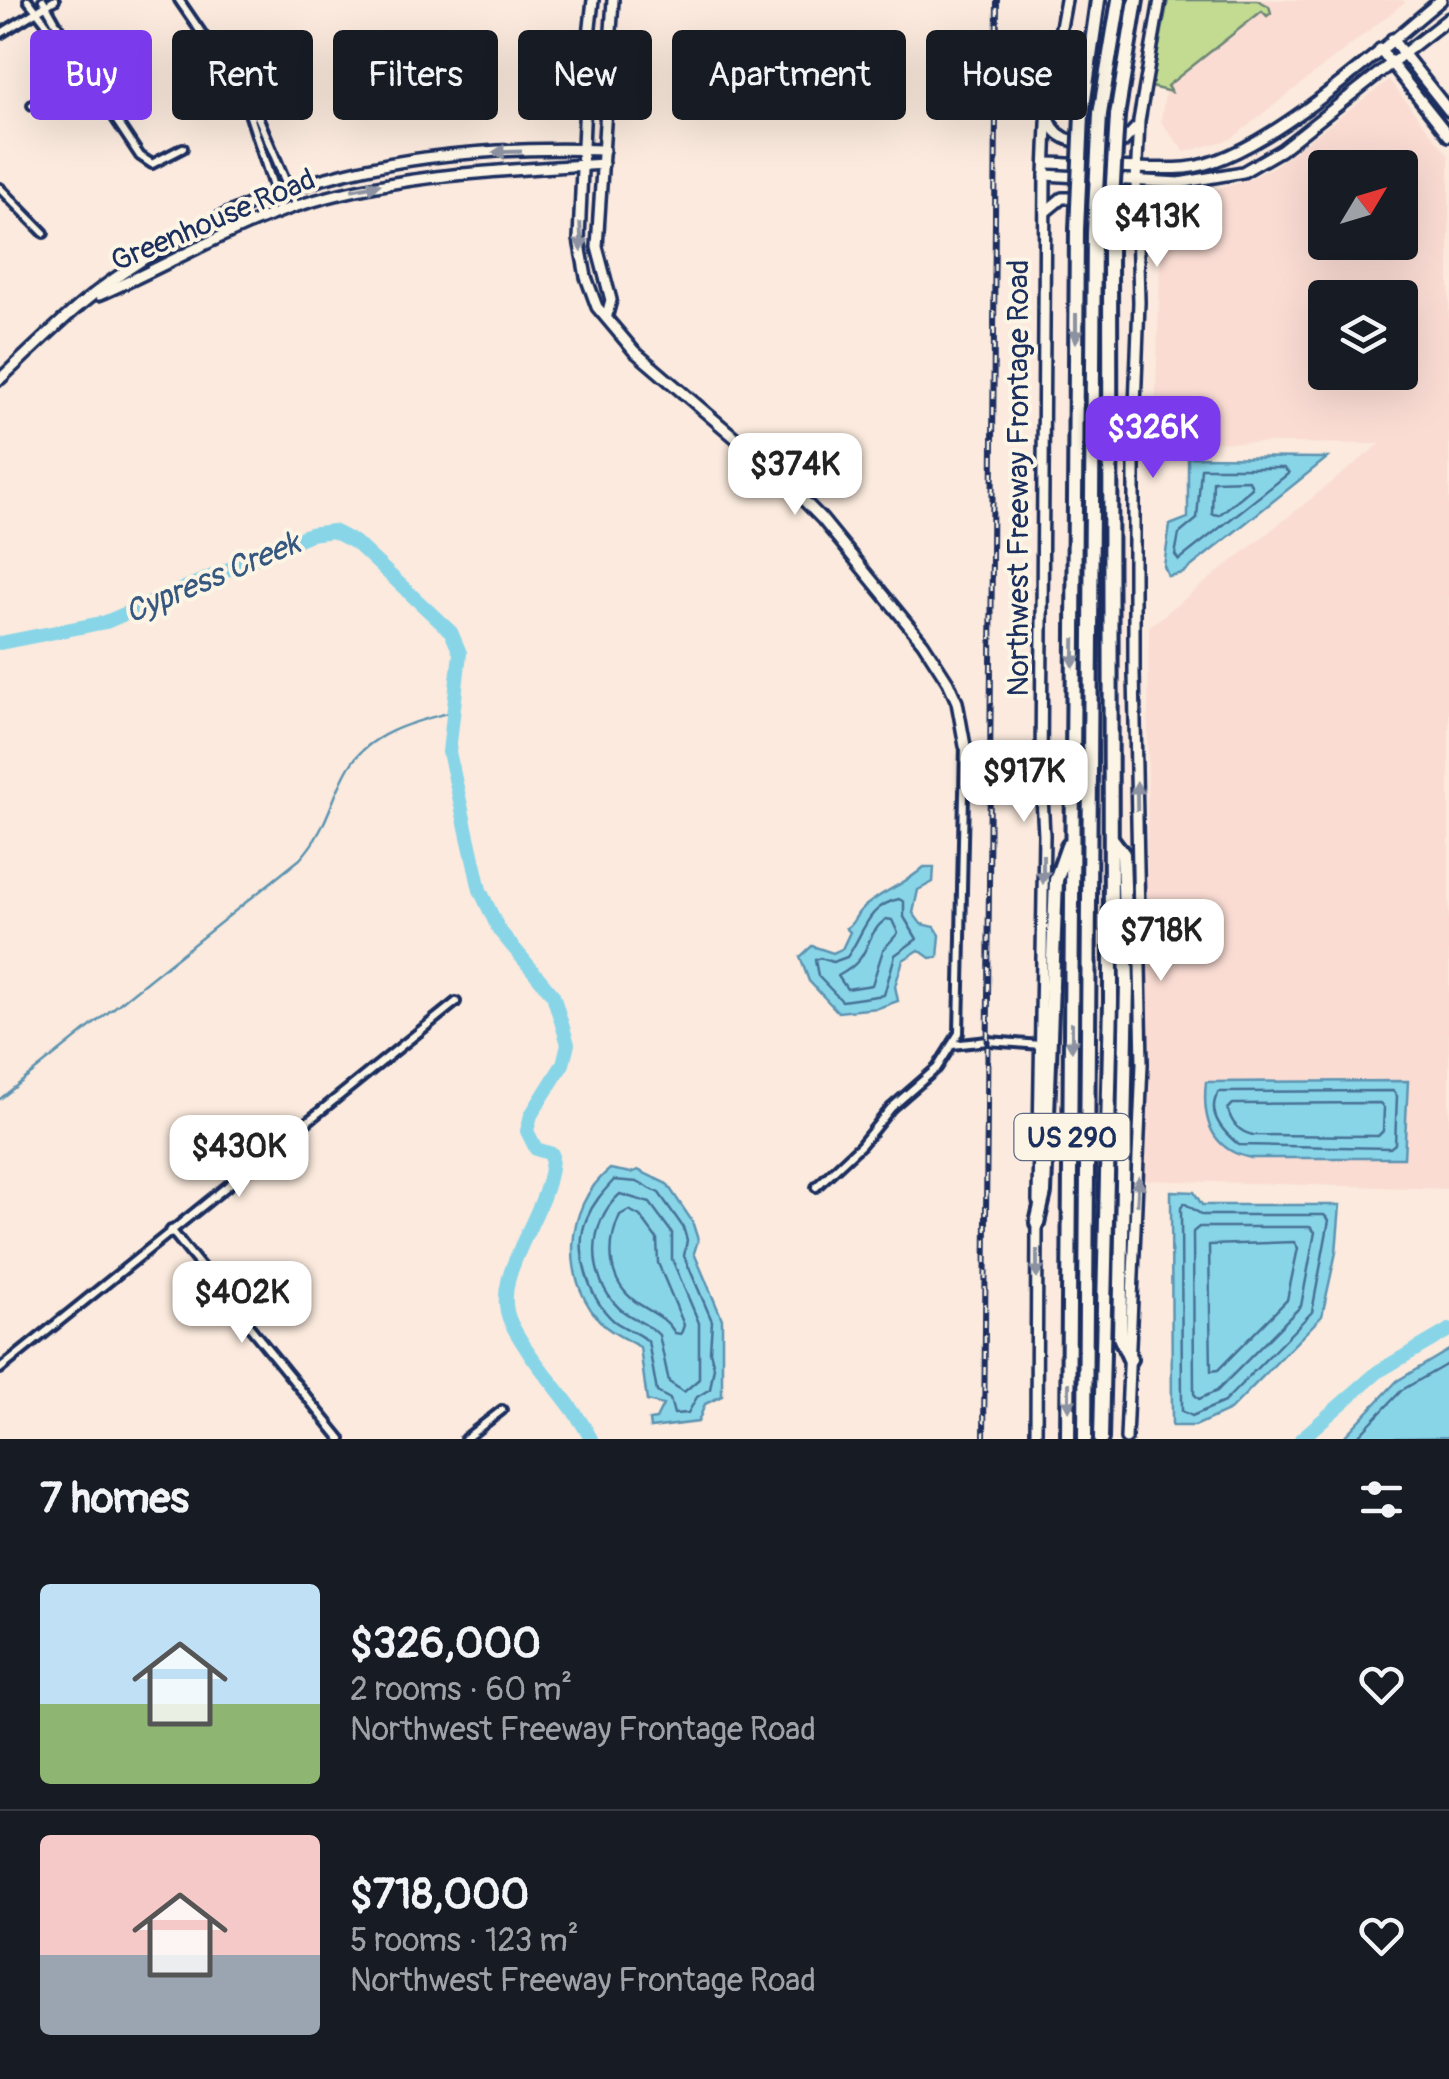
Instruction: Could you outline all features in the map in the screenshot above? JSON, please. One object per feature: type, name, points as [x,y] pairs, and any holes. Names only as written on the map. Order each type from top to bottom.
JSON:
[{"type":"highway","name":"US 290","points":[[1068,1439],[1077,230],[1082,114],[1098,0]]},
{"type":"highway","points":[[1084,1439],[1094,232],[1100,114],[1119,0]]},
{"type":"highway","name":"US 290","points":[[1101,1439],[1110,1151],[1110,233],[1116,116],[1136,0]]},
{"type":"highway","points":[[1037,1223],[1044,1193],[1056,880],[1072,834]]},
{"type":"highway","points":[[1112,838],[1123,854],[1126,909],[1120,1337],[1130,1358]]},
{"type":"street","points":[[28,0],[51,30]]},
{"type":"street","points":[[0,37],[45,3],[55,0]]},
{"type":"street","points":[[179,0],[199,30]]},
{"type":"street","points":[[593,0],[582,166],[582,258],[598,307],[634,351],[780,476],[822,519],[923,643],[957,702],[965,746],[962,1021],[937,1068],[891,1108],[861,1145],[816,1187]]},
{"type":"street","points":[[607,316],[611,300],[596,247],[613,0]]},
{"type":"street","name":"Northwest Freeway Frontage Road","points":[[1061,30],[1066,0]]},
{"type":"street","points":[[1126,1439],[1142,1064],[1134,673],[1134,434],[1139,302],[1136,182],[1140,122],[1160,0]]},
{"type":"street","points":[[1046,163],[1185,168],[1216,162],[1270,135],[1441,0]]},
{"type":"street","points":[[45,3],[60,30]]},
{"type":"street","points":[[1046,175],[1136,182],[1213,180],[1244,172],[1282,150],[1449,18]]},
{"type":"street","points":[[1392,39],[1449,111]]},
{"type":"street","points":[[1380,49],[1449,136]]},
{"type":"street","points":[[118,120],[146,161],[158,163],[183,148]]},
{"type":"street","points":[[251,120],[281,211]]},
{"type":"street","points":[[260,120],[296,206]]},
{"type":"street","name":"Northwest Freeway Frontage Road","points":[[1036,1439],[1048,120]]},
{"type":"street","points":[[1050,120],[1054,131],[1067,140],[1122,143],[1132,136],[1140,122]]},
{"type":"street","points":[[1270,135],[1282,150]]},
{"type":"street","name":"Greenhouse Road","points":[[0,380],[82,303],[159,251],[274,193],[333,173],[396,160],[448,154],[604,150]]},
{"type":"street","name":"Greenhouse Road","points":[[82,303],[281,211],[356,188],[444,174],[603,164]]},
{"type":"street","points":[[0,188],[44,233]]},
{"type":"street","points":[[1045,212],[1062,198],[1113,199],[1122,206],[1136,240]]},
{"type":"street","points":[[0,1369],[456,1002]]},
{"type":"street","points":[[951,1046],[988,1041],[1042,1045]]},
{"type":"street","points":[[172,1230],[341,1439]]},
{"type":"street","points":[[466,1439],[502,1410]]},
{"type":"shaded area","points":[[1178,0],[1405,2],[1231,139],[1185,152],[1161,122]]},
{"type":"shaded area","points":[[1389,80],[1449,156],[1449,1189],[1144,1180],[1149,627],[1380,444],[1194,442],[1154,446],[1161,245],[1176,201],[1245,181],[1273,167]]},
{"type":"green space","points":[[1168,0],[1257,0],[1269,6],[1271,13],[1267,16],[1262,11],[1167,86],[1171,92],[1151,87]]},
{"type":"water","points":[[1188,457],[1327,458],[1183,573],[1168,576],[1164,566],[1170,525],[1188,518]]},
{"type":"water","points":[[924,867],[934,867],[933,882],[918,890],[913,913],[921,924],[935,927],[940,935],[938,957],[930,958],[919,950],[903,960],[895,986],[898,1001],[878,1008],[838,1012],[809,981],[800,957],[812,946],[833,953],[842,949],[850,932],[846,928],[861,910]]},
{"type":"water","points":[[1408,1081],[1404,1158],[1251,1158],[1237,1154],[1218,1140],[1206,1108],[1206,1082]]},
{"type":"water","points":[[610,1169],[631,1173],[638,1170],[667,1184],[692,1221],[698,1240],[694,1253],[722,1319],[722,1396],[705,1404],[698,1422],[650,1428],[649,1420],[656,1419],[663,1405],[647,1401],[640,1347],[606,1327],[580,1289],[574,1268],[576,1224],[583,1203]]},
{"type":"water","points":[[1171,1191],[1194,1192],[1202,1205],[1340,1205],[1336,1252],[1322,1316],[1230,1410],[1195,1426],[1172,1426]]},
{"type":"water","points":[[1449,1350],[1449,1437],[1342,1439],[1397,1381]]},
{"type":"waterway","name":"Cypress Creek","points":[[0,643],[106,622],[310,534],[333,531],[356,543],[451,632],[460,653],[449,752],[480,890],[499,930],[553,995],[568,1044],[563,1064],[531,1115],[527,1131],[536,1149],[552,1154],[550,1176],[507,1284],[506,1304],[520,1338],[591,1439]]},
{"type":"waterway","points":[[0,1099],[300,859],[322,826],[348,769],[368,746],[395,730],[455,711]]},
{"type":"waterway","name":"Cypress Creek","points":[[1301,1439],[1379,1371],[1449,1330]]},
{"type":"railway","points":[[984,1439],[997,0]]}]
